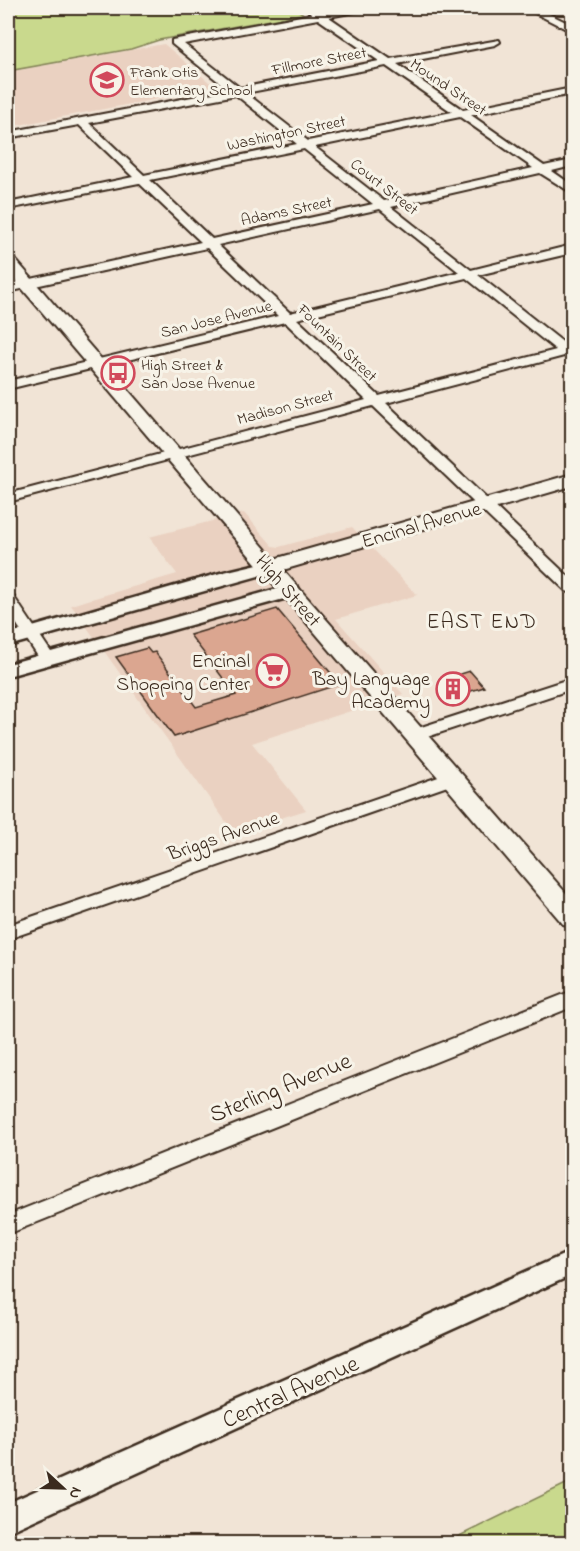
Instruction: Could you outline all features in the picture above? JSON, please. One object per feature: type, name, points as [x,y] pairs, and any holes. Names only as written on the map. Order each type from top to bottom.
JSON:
[{"type":"main road","name":"High Street","points":[[8,262],[573,917]]},
{"type":"main road","name":"Encinal Avenue","points":[[270,567],[573,480]]},
{"type":"street","name":"Mound Street","points":[[309,8],[573,190]]},
{"type":"street","points":[[321,16],[362,8]]},
{"type":"street","points":[[530,8],[573,29]]},
{"type":"street","name":"Court Street","points":[[321,16],[176,42],[467,274],[570,352]]},
{"type":"street","name":"Fillmore Street","points":[[8,135],[495,42]]},
{"type":"street","name":"Washington Street","points":[[8,206],[572,90]]},
{"type":"street","name":"Fountain Street","points":[[81,121],[573,588]]},
{"type":"street","name":"Adams Street","points":[[8,288],[573,164]]},
{"type":"street","name":"San Jose Avenue","points":[[8,385],[573,249]]},
{"type":"street","name":"Madison Street","points":[[8,498],[570,352]]},
{"type":"street","name":"Encinal Avenue","points":[[206,613],[270,567]]},
{"type":"street","name":"Encinal Avenue","points":[[8,640],[270,567]]},
{"type":"street","name":"Encinal Avenue","points":[[8,670],[291,591]]},
{"type":"street","points":[[8,600],[47,658]]},
{"type":"street","points":[[416,735],[573,683]]},
{"type":"street","name":"Briggs Avenue","points":[[8,932],[453,778]]},
{"type":"street","name":"Sterling Avenue","points":[[8,1225],[573,999]]},
{"type":"street","name":"Central Avenue","points":[[8,1518],[573,1263]]},
{"type":"shaded area","name":"Frank Otis Elementary School","points":[[164,44],[216,88],[8,127],[8,72]]},
{"type":"shaded area","points":[[244,513],[273,546],[279,547],[352,527],[417,595],[336,619],[403,694],[252,743],[306,810],[234,833],[71,605],[177,574],[149,537]]},
{"type":"green space","points":[[8,8],[294,8],[304,14],[159,40],[131,49],[8,71]]},
{"type":"green space","points":[[572,1481],[572,1543],[445,1543]]},
{"type":"building","name":"Encinal Shopping Center","points":[[277,609],[340,684],[174,737],[116,657],[147,648],[151,653],[155,652],[196,707],[236,695],[190,635]]},
{"type":"building","points":[[470,671],[484,687],[458,695],[445,679]]},
{"type":"place","name":"Frank Otis Elementary School","points":[[107,80]]},
{"type":"place","name":"High Street & San Jose Avenue","points":[[118,373]]},
{"type":"place","name":"Encinal Shopping Center","points":[[273,671]]},
{"type":"place","name":"Bay Language Academy","points":[[453,689]]},
{"type":"district","name":"EAST END","points":[[482,621]]}]
